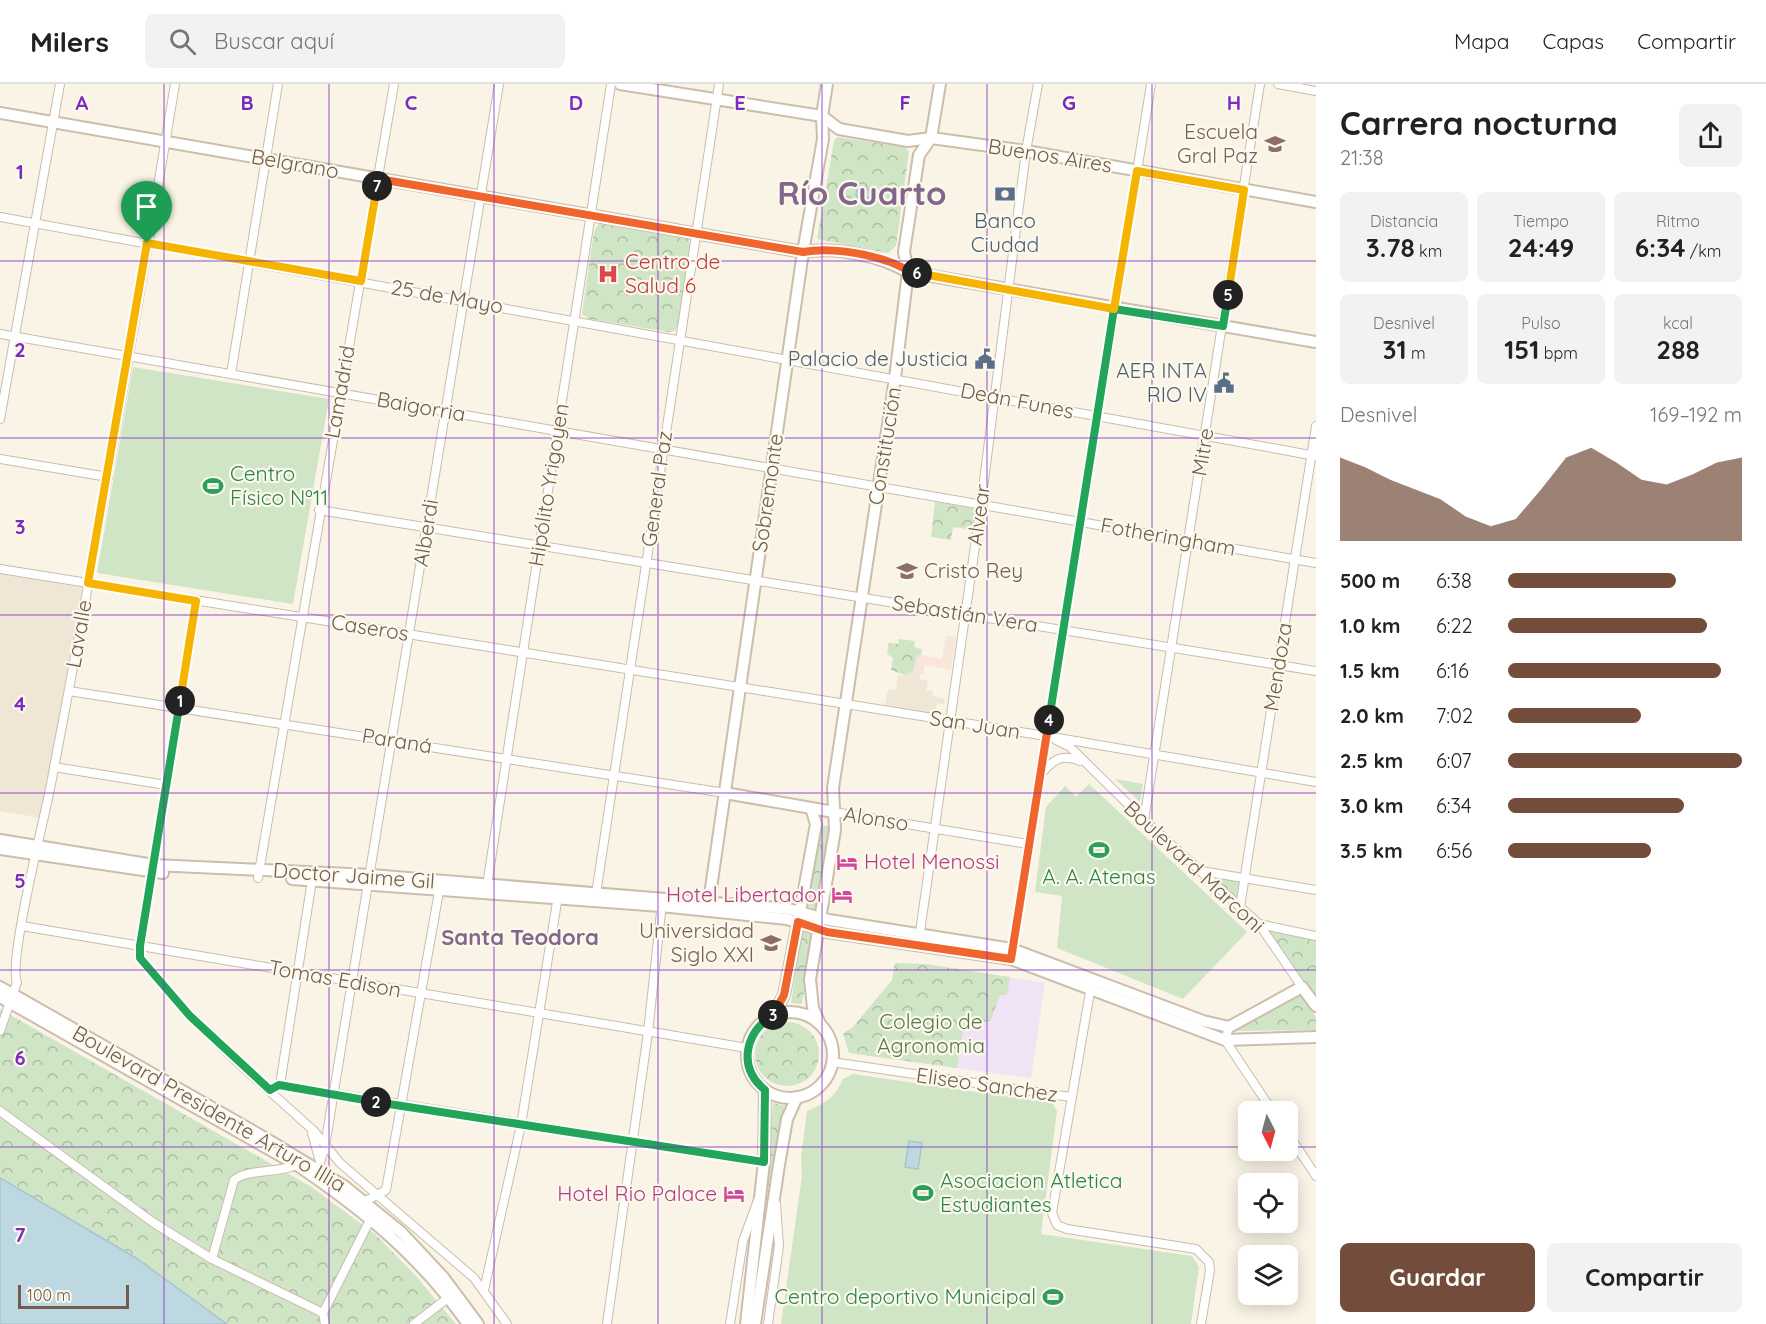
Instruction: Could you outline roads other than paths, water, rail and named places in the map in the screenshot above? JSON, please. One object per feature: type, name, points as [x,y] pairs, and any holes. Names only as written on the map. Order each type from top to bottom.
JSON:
[{"type":"main road","name":"Buenos Aires","points":[[620,84],[822,117],[839,129],[908,141],[931,138],[1026,152],[1316,202]]},
{"type":"main road","name":"Sobremonte","points":[[709,902],[803,252],[823,140],[822,117],[827,84]]},
{"type":"main road","name":"Constitución","points":[[820,1024],[813,1008],[810,979],[835,830],[833,788],[895,378],[908,272],[904,252],[919,155],[931,138],[940,84]]},
{"type":"main road","name":"Belgrano","points":[[0,113],[803,252],[819,249],[889,261],[908,272],[1316,342]]},
{"type":"main road","name":"Alonso","points":[[725,793],[834,812]]},
{"type":"main road","points":[[773,1015],[798,1013],[820,1024],[828,1035],[832,1049],[832,1062],[820,1085],[797,1097],[783,1097],[765,1090],[751,1074],[747,1061],[747,1048],[756,1029],[773,1015],[784,995],[816,824],[811,808]]},
{"type":"main road","name":"Doctor Jaime Gil","points":[[0,840],[38,851]]},
{"type":"main road","name":"Doctor Jaime Gil","points":[[0,849],[38,851],[153,868],[370,879],[662,903],[709,902],[799,917]]},
{"type":"main road","name":"Doctor Jaime Gil","points":[[259,874],[312,880],[370,879]]},
{"type":"main road","name":"Doctor Jaime Gil","points":[[440,885],[487,885],[558,895],[596,894],[662,903]]},
{"type":"main road","points":[[662,903],[778,918],[799,917],[820,924],[1011,954],[1203,1021],[1228,1027],[1302,987]]},
{"type":"main road","points":[[1091,983],[1224,1040],[1316,1037]]},
{"type":"main road","name":"Boulevard Presidente Arturo Illia","points":[[0,987],[7,998],[301,1163],[361,1204],[371,1218],[418,1263],[468,1324]]},
{"type":"main road","name":"Boulevard Marconi","points":[[1302,987],[1316,1006]]},
{"type":"main road","points":[[746,1324],[764,1162],[765,1090]]},
{"type":"main road","points":[[755,1324],[787,1119],[797,1097]]},
{"type":"main road","name":"Boulevard Presidente Arturo Illia","points":[[301,1163],[319,1166],[424,1257],[478,1324]]},
{"type":"street","points":[[0,419],[60,84]]},
{"type":"street","name":"Lavalle","points":[[0,1031],[7,998],[17,982],[14,965],[69,691],[175,84]]},
{"type":"street","points":[[231,374],[278,84]]},
{"type":"street","name":"Lamadrid","points":[[259,874],[319,510],[394,84]]},
{"type":"street","name":"Alberdi","points":[[319,1166],[325,1146],[370,879],[499,84]]},
{"type":"street","name":"Hipólito Yrigoyen","points":[[487,885],[611,84]]},
{"type":"street","name":"General Paz","points":[[596,894],[719,84]]},
{"type":"street","name":"Alvear","points":[[919,941],[981,504],[1026,152],[1038,84]]},
{"type":"street","points":[[1011,954],[1151,84]]},
{"type":"street","name":"Mitre","points":[[1144,820],[1173,649],[1260,84]]},
{"type":"street","points":[[1278,84],[1316,91]]},
{"type":"street","name":"25 de Mayo","points":[[0,217],[788,359]]},
{"type":"street","name":"Baigorria","points":[[0,334],[771,468]]},
{"type":"street","name":"Deán Funes","points":[[788,359],[1314,455]]},
{"type":"street","name":"Mendoza","points":[[1240,907],[1294,559],[1314,455],[1316,426]]},
{"type":"street","points":[[0,459],[108,477]]},
{"type":"street","name":"Fotheringham","points":[[771,468],[1316,563]]},
{"type":"street","name":"Sebastián Vera","points":[[319,510],[1316,671]]},
{"type":"street","name":"Caseros","points":[[0,569],[740,688]]},
{"type":"street","points":[[196,601],[140,946],[140,958],[144,965],[236,1061],[309,1126],[325,1146],[376,1194],[474,1278],[507,1324]]},
{"type":"street","name":"San Juan","points":[[740,688],[1046,736],[1316,782]]},
{"type":"street","name":"Paraná","points":[[69,691],[725,793]]},
{"type":"street","name":"Boulevard Marconi","points":[[1046,736],[1070,747],[1144,820],[1259,924],[1302,987]]},
{"type":"street","points":[[1040,776],[1060,757],[1068,756],[1084,763]]},
{"type":"street","points":[[54,767],[166,785]]},
{"type":"street","name":"Alonso","points":[[834,812],[1028,844]]},
{"type":"street","points":[[1200,871],[1316,890]]},
{"type":"street","points":[[279,1085],[312,880]]},
{"type":"street","points":[[361,1204],[386,1190],[440,885]]},
{"type":"street","points":[[484,1290],[520,1125],[540,1015],[558,895]]},
{"type":"street","points":[[607,1324],[648,1032],[662,903]]},
{"type":"street","points":[[1259,924],[1316,936]]},
{"type":"street","name":"Tomas Edison","points":[[22,926],[540,1015],[747,1048]]},
{"type":"street","points":[[1091,983],[1052,1213],[1057,1225],[1067,1229],[1196,1249],[1205,1255],[1210,1270],[1201,1324]]},
{"type":"street","points":[[1228,1027],[1224,1040],[1266,1101]]},
{"type":"street","name":"Eliseo Sanchez","points":[[832,1062],[1071,1097]]},
{"type":"street","points":[[270,1090],[279,1085],[764,1162]]},
{"type":"street","points":[[0,1104],[2,1112],[154,1223],[212,1259],[323,1312]]},
{"type":"street","points":[[309,1126],[319,1166]]},
{"type":"street","points":[[1298,1149],[1316,1176]]},
{"type":"street","points":[[212,1259],[234,1180],[244,1175],[280,1171],[301,1163]]},
{"type":"street","points":[[768,1324],[779,1246],[774,1191]]},
{"type":"street","points":[[730,1324],[743,1241],[749,1218],[761,1193]]},
{"type":"street","points":[[324,1324],[323,1312],[371,1218]]},
{"type":"street","points":[[414,1324],[448,1298]]},
{"type":"water","points":[[863,187],[868,189],[870,194],[868,199],[863,201],[858,199],[856,194],[858,189]]},
{"type":"water","points":[[909,1141],[922,1143],[918,1169],[905,1167]]},
{"type":"water","points":[[0,1178],[136,1258],[227,1324],[0,1324]]},
{"type":"place","name":"Escuela Gral Paz","points":[[1275,144]]},
{"type":"place","name":"Banco Ciudad","points":[[1005,194]]},
{"type":"place","name":"Centro de Salud 6","points":[[608,274]]},
{"type":"place","name":"Palacio de Justicia","points":[[985,359]]},
{"type":"place","name":"AER INTA RIO IV","points":[[1224,383]]},
{"type":"place","name":"Centro Físico Nº11","points":[[213,486]]},
{"type":"place","name":"Cristo Rey","points":[[907,571]]},
{"type":"place","name":"A. A. Atenas","points":[[1099,850]]},
{"type":"place","name":"Hotel Menossi","points":[[847,862]]},
{"type":"place","name":"Hotel Libertador","points":[[842,895]]},
{"type":"place","name":"Universidad Siglo XXI","points":[[771,943]]},
{"type":"place","name":"Asociacion Atletica Estudiantes","points":[[923,1193]]},
{"type":"place","name":"Hotel Rio Palace","points":[[734,1194]]},
{"type":"place","name":"Centro deportivo Municipal","points":[[1053,1297]]},
{"type":"district","name":"Río Cuarto","points":[[862,193]]},
{"type":"district","name":"Santa Teodora","points":[[520,937]]},
{"type":"park label","name":"Colegio de Agronomia","points":[[931,1034]]}]
